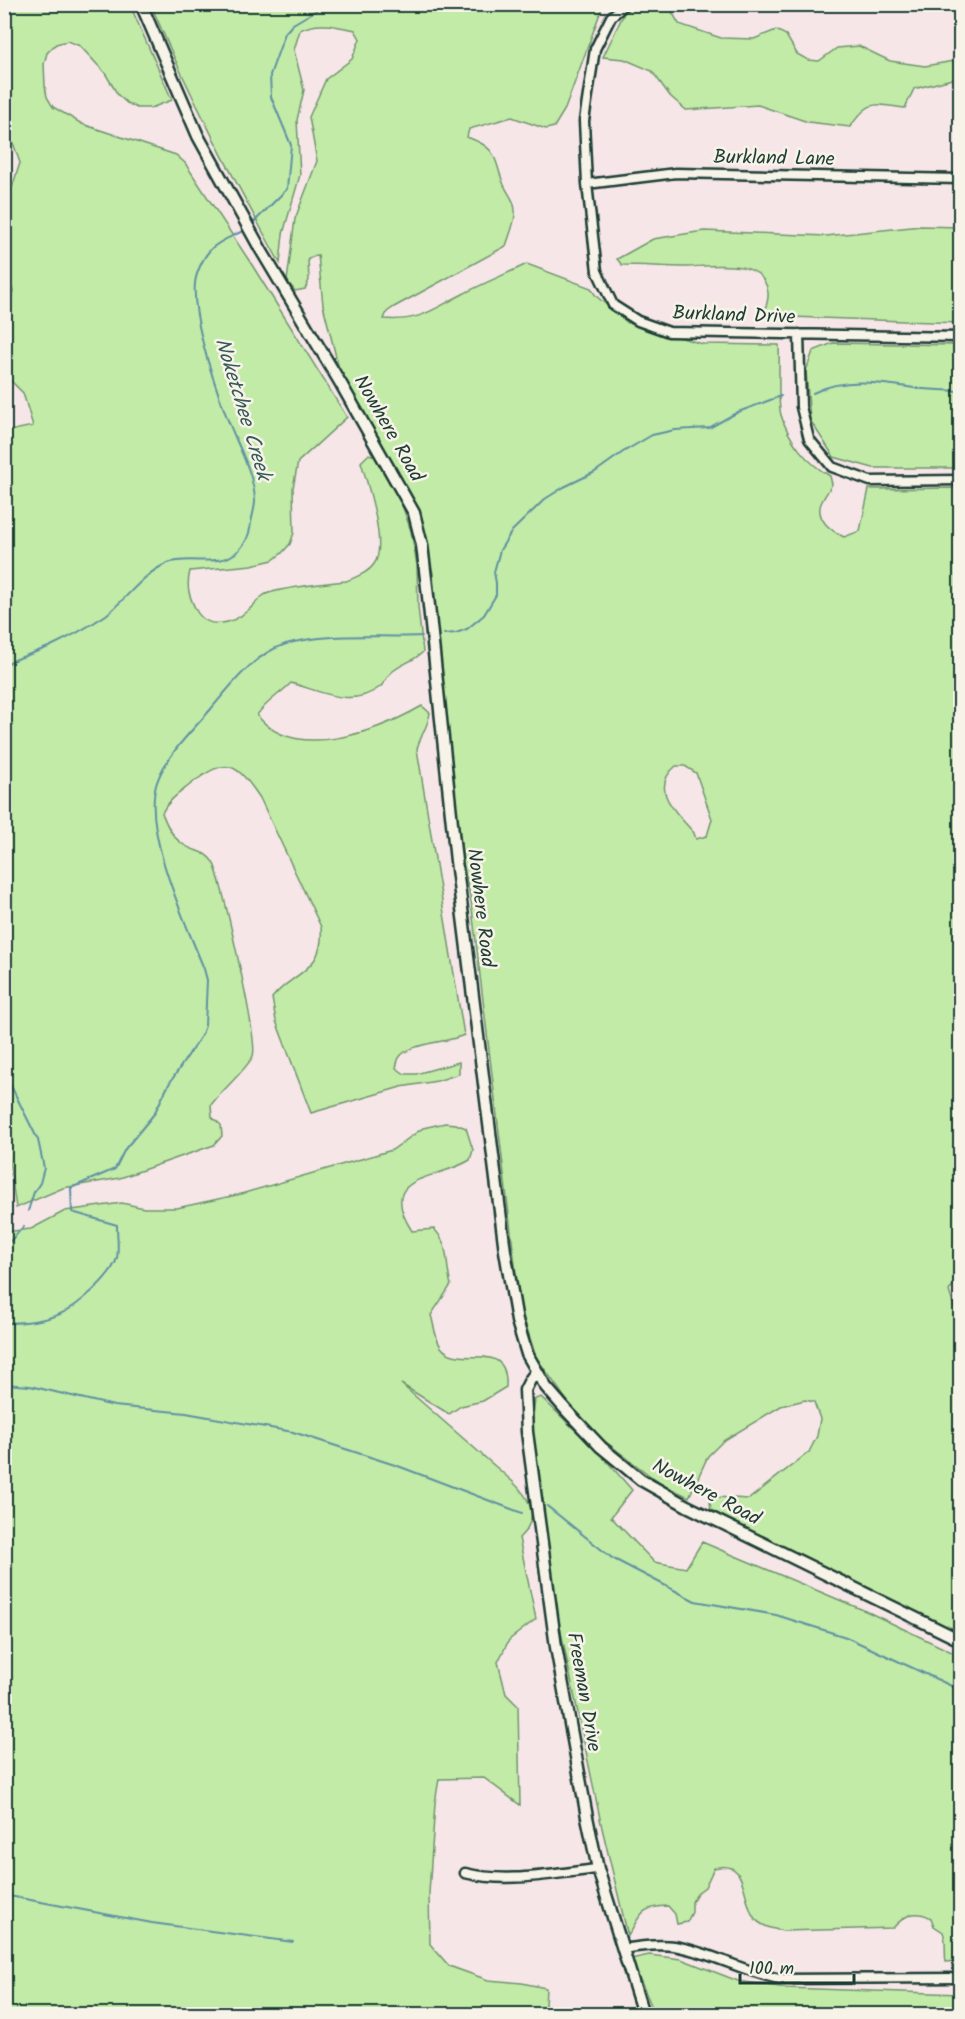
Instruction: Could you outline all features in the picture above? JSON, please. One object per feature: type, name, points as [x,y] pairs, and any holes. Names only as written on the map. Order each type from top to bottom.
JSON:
[{"type":"street","name":"Nowhere Road","points":[[141,4],[198,136],[261,250],[414,513],[422,545],[456,861],[507,1262],[521,1338],[536,1372],[560,1403],[601,1447],[641,1480],[662,1493],[960,1640]]},
{"type":"street","name":"Burkland Drive","points":[[625,4],[610,16],[595,49],[584,120],[587,184],[597,271],[613,305],[638,321],[669,332],[960,338]]},
{"type":"street","name":"Burkland Lane","points":[[587,184],[676,173],[960,179]]},
{"type":"street","points":[[800,334],[801,407],[809,439],[832,467],[870,481],[960,480]]},
{"type":"street","name":"Freeman Drive","points":[[536,1372],[527,1384],[525,1398],[536,1506],[556,1647],[598,1869],[643,2014]]},
{"type":"street","points":[[465,1873],[484,1878],[505,1879],[598,1869]]},
{"type":"street","points":[[623,1949],[672,1946],[706,1954],[752,1972],[780,1979],[960,1978]]},
{"type":"green space","points":[[5,5],[130,5],[172,100],[151,108],[137,108],[127,103],[118,95],[105,73],[80,46],[68,41],[56,44],[47,53],[44,64],[47,97],[53,107],[82,124],[176,155],[185,163],[347,417],[298,462],[293,488],[294,533],[290,544],[282,553],[273,560],[252,565],[190,571],[189,591],[201,617],[213,623],[228,622],[241,616],[264,595],[271,592],[346,581],[368,570],[378,556],[379,544],[378,530],[361,462],[369,454],[380,458],[400,499],[411,531],[417,565],[418,607],[423,652],[396,669],[380,687],[369,693],[347,698],[325,694],[291,683],[257,715],[273,730],[292,738],[314,740],[338,738],[361,732],[422,706],[430,713],[417,749],[464,1035],[410,1049],[399,1058],[396,1068],[405,1074],[416,1074],[459,1062],[459,1074],[437,1081],[401,1087],[311,1113],[276,1021],[272,998],[313,962],[321,942],[321,927],[260,798],[252,786],[237,770],[230,767],[214,769],[175,797],[162,813],[169,829],[177,839],[185,846],[208,856],[215,866],[246,996],[253,1056],[211,1105],[212,1117],[221,1125],[222,1136],[214,1145],[120,1178],[63,1188],[16,1208],[4,1124],[4,432],[33,426],[23,393],[5,375],[5,318],[13,291],[5,265],[5,200],[10,194],[20,163],[9,131],[5,128]]},
{"type":"green space","points":[[151,5],[603,5],[565,109],[554,127],[546,129],[512,117],[469,129],[467,137],[478,141],[494,155],[504,185],[513,202],[514,219],[506,246],[394,307],[387,312],[384,319],[407,318],[426,313],[527,264],[591,288],[596,296],[628,323],[703,344],[779,345],[779,400],[784,425],[806,458],[830,476],[832,484],[822,501],[820,512],[824,522],[844,537],[860,531],[869,489],[960,488],[960,1275],[949,1291],[955,1310],[960,1311],[960,1637],[881,1599],[711,1510],[710,1502],[716,1497],[749,1499],[809,1452],[817,1436],[820,1419],[814,1402],[805,1400],[781,1406],[723,1441],[708,1456],[689,1497],[661,1484],[585,1426],[536,1357],[520,1306],[471,901],[463,862],[443,703],[433,573],[420,514],[341,377],[323,305],[318,255],[308,259],[309,280],[305,289],[295,291],[287,281],[295,219],[317,161],[309,117],[326,79],[352,59],[360,39],[355,30],[334,26],[320,25],[300,30],[294,50],[304,90],[297,120],[300,175],[283,234],[280,263],[212,135]],"holes":[[[676,766],[685,766],[696,773],[712,819],[707,836],[696,839],[694,833],[673,809],[665,792],[668,775]]]},
{"type":"green space","points":[[628,5],[668,5],[679,24],[721,38],[754,39],[776,30],[786,35],[797,54],[808,60],[819,61],[837,48],[859,46],[890,61],[925,66],[960,60],[960,77],[914,89],[905,108],[879,105],[868,108],[850,127],[808,122],[758,105],[686,110],[670,96],[652,71],[624,59],[603,57]]},
{"type":"green space","points":[[921,226],[960,227],[960,323],[763,316],[768,296],[765,282],[757,274],[747,269],[723,265],[688,267],[622,265],[617,259],[653,239],[704,231],[826,236]]},
{"type":"green space","points":[[833,343],[960,345],[960,468],[873,468],[834,457],[810,420],[806,371],[813,351]]},
{"type":"green space","points":[[445,1123],[466,1128],[473,1150],[470,1160],[457,1167],[427,1176],[405,1189],[401,1198],[403,1212],[412,1231],[434,1229],[445,1248],[451,1285],[431,1315],[441,1347],[449,1354],[491,1358],[500,1363],[505,1372],[506,1387],[483,1401],[461,1406],[449,1414],[401,1384],[512,1481],[528,1501],[531,1508],[530,1523],[519,1538],[536,1619],[509,1640],[498,1662],[506,1694],[518,1706],[520,1805],[484,1778],[439,1779],[435,1803],[429,1893],[430,1944],[449,1966],[488,1980],[546,1988],[545,2006],[538,2014],[5,2014],[5,1232],[31,1229],[65,1211],[122,1203],[144,1208],[177,1208],[241,1194],[392,1150],[423,1128]]},
{"type":"green space","points":[[541,1397],[604,1458],[632,1490],[611,1517],[654,1562],[686,1568],[702,1542],[868,1612],[960,1656],[960,1929],[957,1961],[946,1962],[943,1932],[934,1926],[931,1918],[920,1914],[906,1917],[893,1928],[783,1931],[766,1926],[753,1916],[738,1874],[732,1868],[725,1866],[714,1868],[705,1887],[697,1893],[687,1922],[677,1924],[675,1914],[668,1906],[652,1908],[642,1913],[628,1936],[602,1828],[552,1589],[530,1443],[535,1399]]},
{"type":"green space","points":[[649,1955],[681,1959],[738,1981],[786,1988],[960,1994],[960,2014],[655,2014],[631,1959]]},
{"type":"waterway","name":"Noketchee Creek","points":[[251,225],[287,189],[291,145],[271,97],[270,75],[285,33],[293,24],[327,4]]},
{"type":"waterway","name":"Noketchee Creek","points":[[4,665],[51,646],[106,615],[159,567],[178,561],[209,561],[228,558],[245,542],[255,506],[254,490],[248,468],[210,368],[200,332],[195,298],[197,275],[207,253],[217,244],[245,230]]},
{"type":"waterway","points":[[813,393],[850,383],[960,391]]},
{"type":"waterway","points":[[444,634],[467,629],[484,615],[496,595],[494,572],[500,550],[512,531],[545,499],[595,472],[652,435],[675,430],[709,428],[738,412],[781,396]]},
{"type":"waterway","points":[[4,1323],[33,1321],[60,1314],[84,1298],[101,1282],[114,1265],[118,1246],[117,1225],[72,1212],[71,1188],[115,1169],[125,1149],[154,1114],[169,1084],[201,1036],[205,1026],[207,980],[168,876],[155,825],[154,802],[157,782],[167,762],[236,680],[254,662],[274,649],[286,644],[319,638],[422,636]]},
{"type":"waterway","name":"Noketchee Creek","points":[[4,1072],[38,1140],[44,1168],[28,1211]]},
{"type":"waterway","name":"Noketchee Creek","points":[[4,1248],[24,1226]]},
{"type":"waterway","points":[[4,1384],[30,1386],[114,1406],[186,1413],[293,1432],[398,1466],[522,1513]]},
{"type":"waterway","points":[[547,1506],[612,1558],[695,1601],[776,1615],[846,1637],[960,1690]]},
{"type":"waterway","points":[[4,1895],[152,1923],[293,1942]]}]
